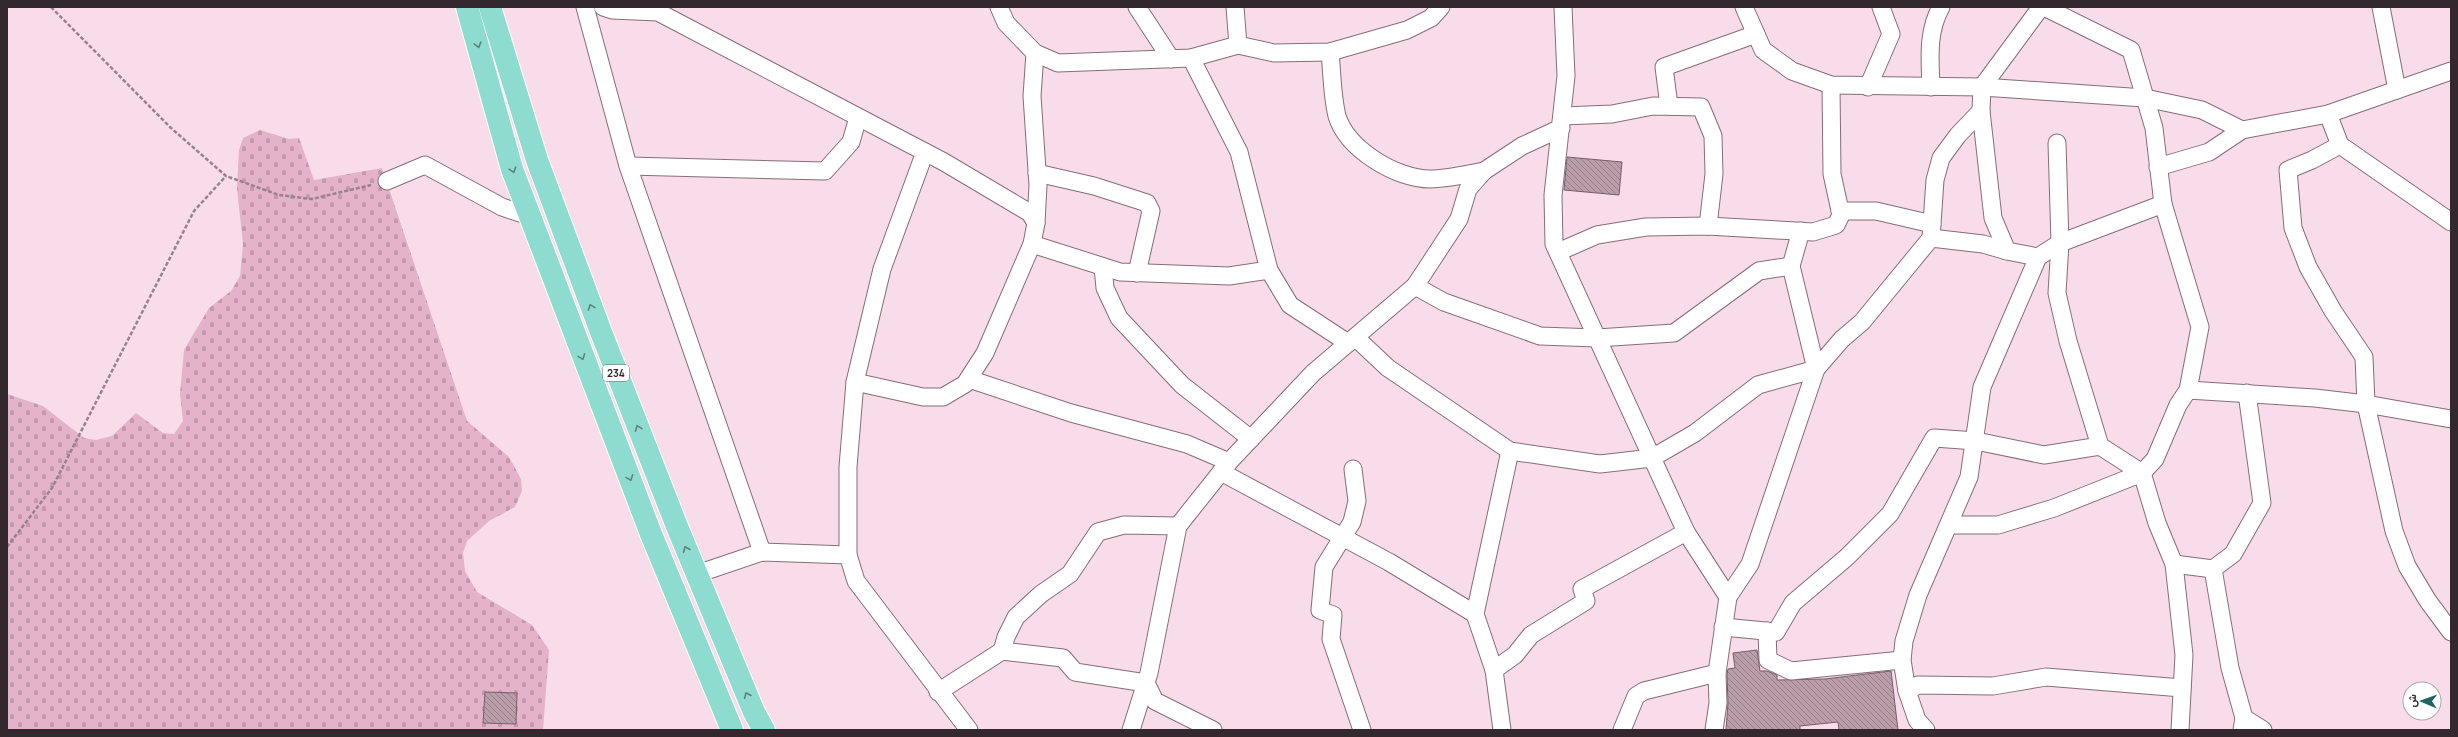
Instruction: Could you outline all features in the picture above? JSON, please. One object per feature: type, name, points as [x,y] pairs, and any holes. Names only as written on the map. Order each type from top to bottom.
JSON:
[{"type":"main road","name":"234","points":[[468,7],[512,170],[651,534],[732,730]]},
{"type":"main road","name":"234","points":[[491,7],[537,160],[601,332],[696,574],[754,712],[764,730]]},
{"type":"street","points":[[585,7],[628,166],[762,552]]},
{"type":"street","points":[[603,7],[612,10],[658,12],[925,152],[1030,213],[1036,223]]},
{"type":"street","points":[[998,7],[1006,24],[1035,54],[1058,63],[1191,58],[1238,44],[1274,53],[1330,52],[1407,30],[1431,18],[1441,7]]},
{"type":"street","points":[[1137,7],[1171,59]]},
{"type":"street","points":[[1235,7],[1238,44]]},
{"type":"street","points":[[1563,7],[1566,76],[1553,195],[1554,244],[1686,532],[1728,597]]},
{"type":"street","points":[[1744,7],[1763,50],[1792,71],[1831,85],[1868,87],[1982,87],[2145,98],[2202,110],[2242,130]]},
{"type":"street","points":[[1868,87],[1891,34],[1880,7]]},
{"type":"street","points":[[1931,87],[1929,53],[1932,23],[1941,7]]},
{"type":"street","points":[[2007,251],[1992,218],[1981,111],[1982,87],[2040,7]]},
{"type":"street","points":[[1949,525],[1998,525],[2054,508],[2142,474],[2155,459],[2178,405],[2188,390],[2200,327],[2163,204],[2154,128],[2131,50],[2044,7]]},
{"type":"street","points":[[2381,7],[2397,90]]},
{"type":"street","points":[[1669,106],[1664,67],[1756,34]]},
{"type":"street","points":[[1330,52],[1337,116],[1354,145],[1382,164],[1402,175],[1430,180],[1484,171]]},
{"type":"street","points":[[855,382],[923,397],[943,397],[965,384],[985,352],[1032,244],[1036,223],[1036,173],[1032,96],[1035,54]]},
{"type":"street","points":[[1191,58],[1239,152],[1269,270],[1290,305],[1352,340],[1388,368],[1510,450],[1600,464],[1652,458],[1695,433],[1758,385],[1816,369]]},
{"type":"street","points":[[2158,168],[2210,152],[2242,130],[2328,114],[2451,71]]},
{"type":"street","points":[[1558,252],[1597,234],[1646,227],[1708,226],[1813,232],[1836,225],[1841,215],[1832,174],[1831,85]]},
{"type":"street","points":[[1131,730],[1146,683],[1178,526],[1225,467],[1312,373],[1415,286],[1459,219],[1468,189],[1484,171],[1562,122],[1653,106],[1701,107],[1713,136],[1714,174],[1708,226]]},
{"type":"street","points":[[1714,730],[1718,703],[1717,674],[1728,597],[1750,564],[1816,369],[1842,339],[1862,322],[1931,231],[1935,180],[1941,158],[1958,134],[1981,111]]},
{"type":"street","points":[[2328,114],[2340,145],[2451,222]]},
{"type":"street","points":[[628,166],[825,171],[851,142],[858,117]]},
{"type":"street","points":[[2057,142],[2060,243],[2057,292],[2068,341],[2100,446],[2142,474],[2157,523],[2174,564],[2184,655],[2180,730]]},
{"type":"street","points":[[2340,145],[2312,160],[2288,170],[2293,228],[2308,267],[2333,311],[2364,357],[2366,404],[2394,531],[2407,566],[2428,601],[2451,632]]},
{"type":"street","points":[[925,152],[882,269],[855,382],[848,467],[848,555],[856,581],[938,692],[969,730]]},
{"type":"street","points":[[387,181],[425,165],[502,207],[529,216]]},
{"type":"street","points":[[1036,173],[1094,186],[1147,203],[1151,211],[1137,273]]},
{"type":"street","points":[[1926,730],[1917,720],[1907,691],[1902,660],[1904,641],[1918,595],[1969,477],[1976,441],[1982,387],[2038,256],[2060,243],[2163,204]]},
{"type":"street","points":[[1840,211],[1876,211],[1931,231],[2007,251],[2038,256]]},
{"type":"street","points":[[1801,231],[1791,266],[1816,369]]},
{"type":"street","points":[[1032,244],[1120,272],[1229,276],[1269,270]]},
{"type":"street","points":[[1415,286],[1444,302],[1540,336],[1597,338],[1674,333],[1759,271],[1791,266]]},
{"type":"street","points":[[1103,267],[1105,288],[1119,318],[1182,385],[1250,439]]},
{"type":"street","points":[[969,379],[1071,413],[1187,444],[1341,537],[1395,565],[1475,614]]},
{"type":"street","points":[[2188,390],[2247,393],[2366,404],[2451,419]]},
{"type":"street","points":[[2174,564],[2213,569],[2232,554],[2262,503],[2247,393]]},
{"type":"street","points":[[1723,627],[1776,632],[1793,603],[1847,557],[1890,514],[1934,438],[1976,441],[2044,455],[2100,446]]},
{"type":"street","points":[[1502,730],[1494,670],[1475,614],[1510,450]]},
{"type":"street","points":[[1353,469],[1357,501],[1352,522],[1341,537],[1324,567],[1320,610],[1334,615],[1331,639],[1362,730]]},
{"type":"street","points":[[1002,651],[1006,637],[1016,617],[1041,594],[1070,574],[1098,532],[1124,525],[1178,526]]},
{"type":"street","points":[[1494,670],[1515,655],[1531,635],[1586,601],[1582,588],[1686,532]]},
{"type":"street","points":[[696,574],[762,552],[848,555]]},
{"type":"street","points":[[2213,569],[2230,668],[2243,724],[2264,730]]},
{"type":"street","points":[[1767,631],[1768,660],[1791,671],[1902,660]]},
{"type":"street","points":[[938,692],[1002,651],[1063,658],[1075,672],[1146,683]]},
{"type":"street","points":[[1622,730],[1636,696],[1644,691],[1717,674]]},
{"type":"street","points":[[1907,691],[1918,685],[1993,686],[2046,677],[2182,688]]},
{"type":"street","points":[[1146,683],[1155,701],[1213,730]]},
{"type":"path","points":[[51,7],[171,128],[226,176],[279,195],[312,199],[387,181]]},
{"type":"path","points":[[7,547],[52,488],[194,211],[226,176]]},
{"type":"green space","points":[[260,130],[289,139],[299,138],[314,180],[382,168],[467,421],[509,457],[521,479],[522,491],[515,507],[489,521],[467,541],[463,553],[465,571],[477,592],[532,625],[549,650],[543,730],[7,730],[7,394],[43,406],[84,438],[96,440],[112,436],[136,413],[163,433],[174,434],[183,421],[180,394],[184,350],[209,308],[231,291],[240,276],[243,244],[237,189],[239,150],[243,138]]},
{"type":"building","points":[[1567,157],[1622,162],[1619,195],[1564,190]]},
{"type":"building","points":[[1757,650],[1760,671],[1767,671],[1777,675],[1777,680],[1825,679],[1891,671],[1898,730],[1839,730],[1838,722],[1800,726],[1800,730],[1726,730],[1728,703],[1727,674],[1728,669],[1735,668],[1733,653]]},
{"type":"building","points":[[485,692],[517,693],[516,724],[483,723]]}]
